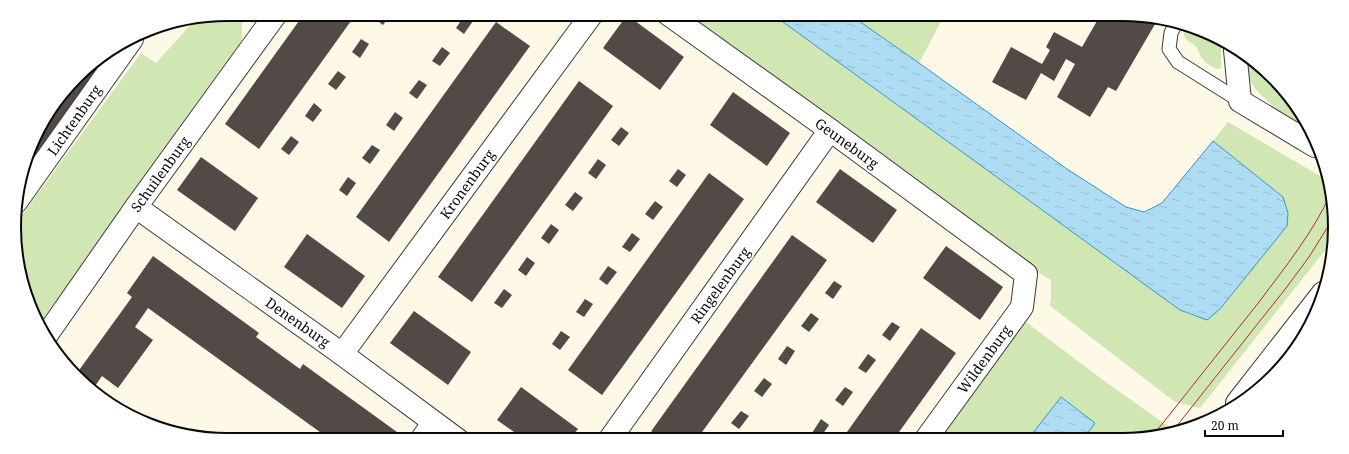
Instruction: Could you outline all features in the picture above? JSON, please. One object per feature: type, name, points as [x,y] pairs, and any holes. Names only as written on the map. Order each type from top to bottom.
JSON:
[{"type":"street","name":"Schuilenburg","points":[[50,331],[136,207],[271,21]]},
{"type":"street","name":"Kronenburg","points":[[342,354],[587,21]]},
{"type":"street","name":"Geuneburg","points":[[678,21],[830,130],[1026,274]]},
{"type":"street","name":"Lichtenburg","points":[[25,190],[126,48]]},
{"type":"street","points":[[1236,56],[1240,101],[1310,143]]},
{"type":"street","name":"Ringelenburg","points":[[614,433],[830,130]]},
{"type":"street","name":"Denenburg","points":[[136,207],[342,354],[449,433]]},
{"type":"street","name":"Wildenburg","points":[[930,433],[1022,307],[1026,274]]},
{"type":"street","points":[[1247,390],[1311,308]]},
{"type":"street","points":[[425,433],[433,421]]},
{"type":"lane","points":[[1173,28],[1170,33],[1169,49],[1178,62],[1240,101]]},
{"type":"green space","points":[[214,21],[242,21],[242,43],[43,319],[32,293],[25,267],[21,240],[21,217],[141,53],[156,63],[191,24]]},
{"type":"green space","points":[[689,21],[782,21],[1180,310],[1193,316],[1283,197],[1213,141],[1228,122],[1321,175],[1328,214],[1327,248],[1200,408],[1175,402],[1049,305],[1051,301],[1051,280],[1029,267]]},
{"type":"green space","points":[[859,21],[941,21],[919,63]]},
{"type":"green space","points":[[1184,31],[1221,47],[1221,68],[1217,69],[1204,61],[1198,49],[1184,37]]},
{"type":"green space","points":[[1244,62],[1268,81],[1277,91],[1301,127],[1279,111],[1257,91],[1247,74]]},
{"type":"green space","points":[[1026,322],[1103,380],[1170,427],[1135,433],[1088,433],[1095,423],[1061,397],[1033,433],[943,433]]},
{"type":"water","points":[[782,21],[859,21],[1067,169],[1126,207],[1144,212],[1162,203],[1213,141],[1283,197],[1288,213],[1287,226],[1220,309],[1207,320],[1180,310]]},
{"type":"water","points":[[1061,397],[1095,423],[1088,433],[1033,433]]},
{"type":"building","points":[[299,21],[351,21],[259,149],[225,124]]},
{"type":"building","points":[[378,21],[386,21],[383,25]]},
{"type":"building","points":[[461,21],[473,21],[464,34],[456,28]]},
{"type":"building","points":[[623,21],[635,21],[684,57],[660,90],[603,48]]},
{"type":"building","points":[[1097,21],[1135,21],[1155,24],[1116,91],[1108,87],[1090,117],[1057,97],[1075,64],[1066,59],[1054,81],[1041,73],[1026,100],[992,82],[1011,47],[1042,64],[1050,50],[1046,47],[1054,32],[1082,47]]},
{"type":"building","points":[[496,22],[530,46],[389,242],[356,217]]},
{"type":"building","points":[[361,39],[369,44],[360,58],[352,52]]},
{"type":"building","points":[[442,47],[450,53],[440,66],[432,61]]},
{"type":"building","points":[[102,64],[33,160],[42,136],[56,113],[81,81]]},
{"type":"building","points":[[338,71],[346,77],[336,90],[328,84]]},
{"type":"building","points":[[419,80],[427,85],[417,99],[409,93]]},
{"type":"building","points":[[579,81],[613,106],[472,302],[438,277]]},
{"type":"building","points":[[733,92],[790,133],[767,166],[710,125]]},
{"type":"building","points":[[314,103],[322,110],[313,122],[305,116]]},
{"type":"building","points":[[395,112],[403,118],[394,131],[386,125]]},
{"type":"building","points":[[621,127],[629,133],[619,146],[611,140]]},
{"type":"building","points":[[291,136],[299,142],[289,155],[281,149]]},
{"type":"building","points":[[372,145],[380,150],[370,164],[362,158]]},
{"type":"building","points":[[201,157],[258,198],[235,231],[177,190]]},
{"type":"building","points":[[598,159],[606,165],[596,179],[588,173]]},
{"type":"building","points":[[678,169],[686,175],[677,187],[669,181]]},
{"type":"building","points":[[840,169],[897,210],[873,243],[816,202]]},
{"type":"building","points":[[709,173],[744,199],[602,395],[568,370]]},
{"type":"building","points":[[348,177],[356,183],[347,196],[339,190]]},
{"type":"building","points":[[575,192],[583,198],[573,211],[565,205]]},
{"type":"building","points":[[655,201],[663,207],[653,220],[645,214]]},
{"type":"building","points":[[551,224],[559,230],[549,244],[541,238]]},
{"type":"building","points":[[632,233],[640,239],[630,252],[622,247]]},
{"type":"building","points":[[307,234],[365,276],[342,308],[284,267]]},
{"type":"building","points":[[792,235],[827,260],[701,433],[654,433],[651,431]]},
{"type":"building","points":[[946,246],[1003,287],[980,320],[923,278]]},
{"type":"building","points":[[153,256],[259,333],[256,337],[300,369],[303,364],[398,433],[321,433],[148,308],[135,327],[153,340],[118,388],[102,376],[96,385],[79,371],[132,297],[127,293]]},
{"type":"building","points":[[527,257],[535,263],[526,276],[518,270]]},
{"type":"building","points":[[608,266],[617,272],[607,285],[599,279]]},
{"type":"building","points":[[834,281],[842,286],[833,299],[825,293]]},
{"type":"building","points":[[504,289],[512,295],[502,308],[494,303]]},
{"type":"building","points":[[585,299],[593,304],[584,317],[576,312]]},
{"type":"building","points":[[414,311],[471,352],[448,385],[390,343]]},
{"type":"building","points":[[811,313],[819,319],[809,332],[801,326]]},
{"type":"building","points":[[892,322],[900,327],[890,341],[882,335]]},
{"type":"building","points":[[921,328],[956,353],[898,433],[846,433]]},
{"type":"building","points":[[561,331],[570,337],[560,350],[552,344]]},
{"type":"building","points":[[787,346],[795,351],[786,365],[778,359]]},
{"type":"building","points":[[868,354],[876,360],[866,373],[858,368]]},
{"type":"building","points":[[764,378],[772,384],[762,397],[754,391]]},
{"type":"building","points":[[521,387],[578,429],[575,433],[515,433],[497,420]]},
{"type":"building","points":[[845,387],[853,392],[843,406],[835,400]]},
{"type":"building","points":[[741,411],[749,416],[739,429],[731,423]]},
{"type":"building","points":[[821,419],[829,425],[823,433],[812,433]]},
{"type":"tram line","points":[[1158,430],[1259,302],[1307,236],[1326,203]]},
{"type":"tram line","points":[[1177,425],[1286,288],[1309,257],[1328,226]]}]
